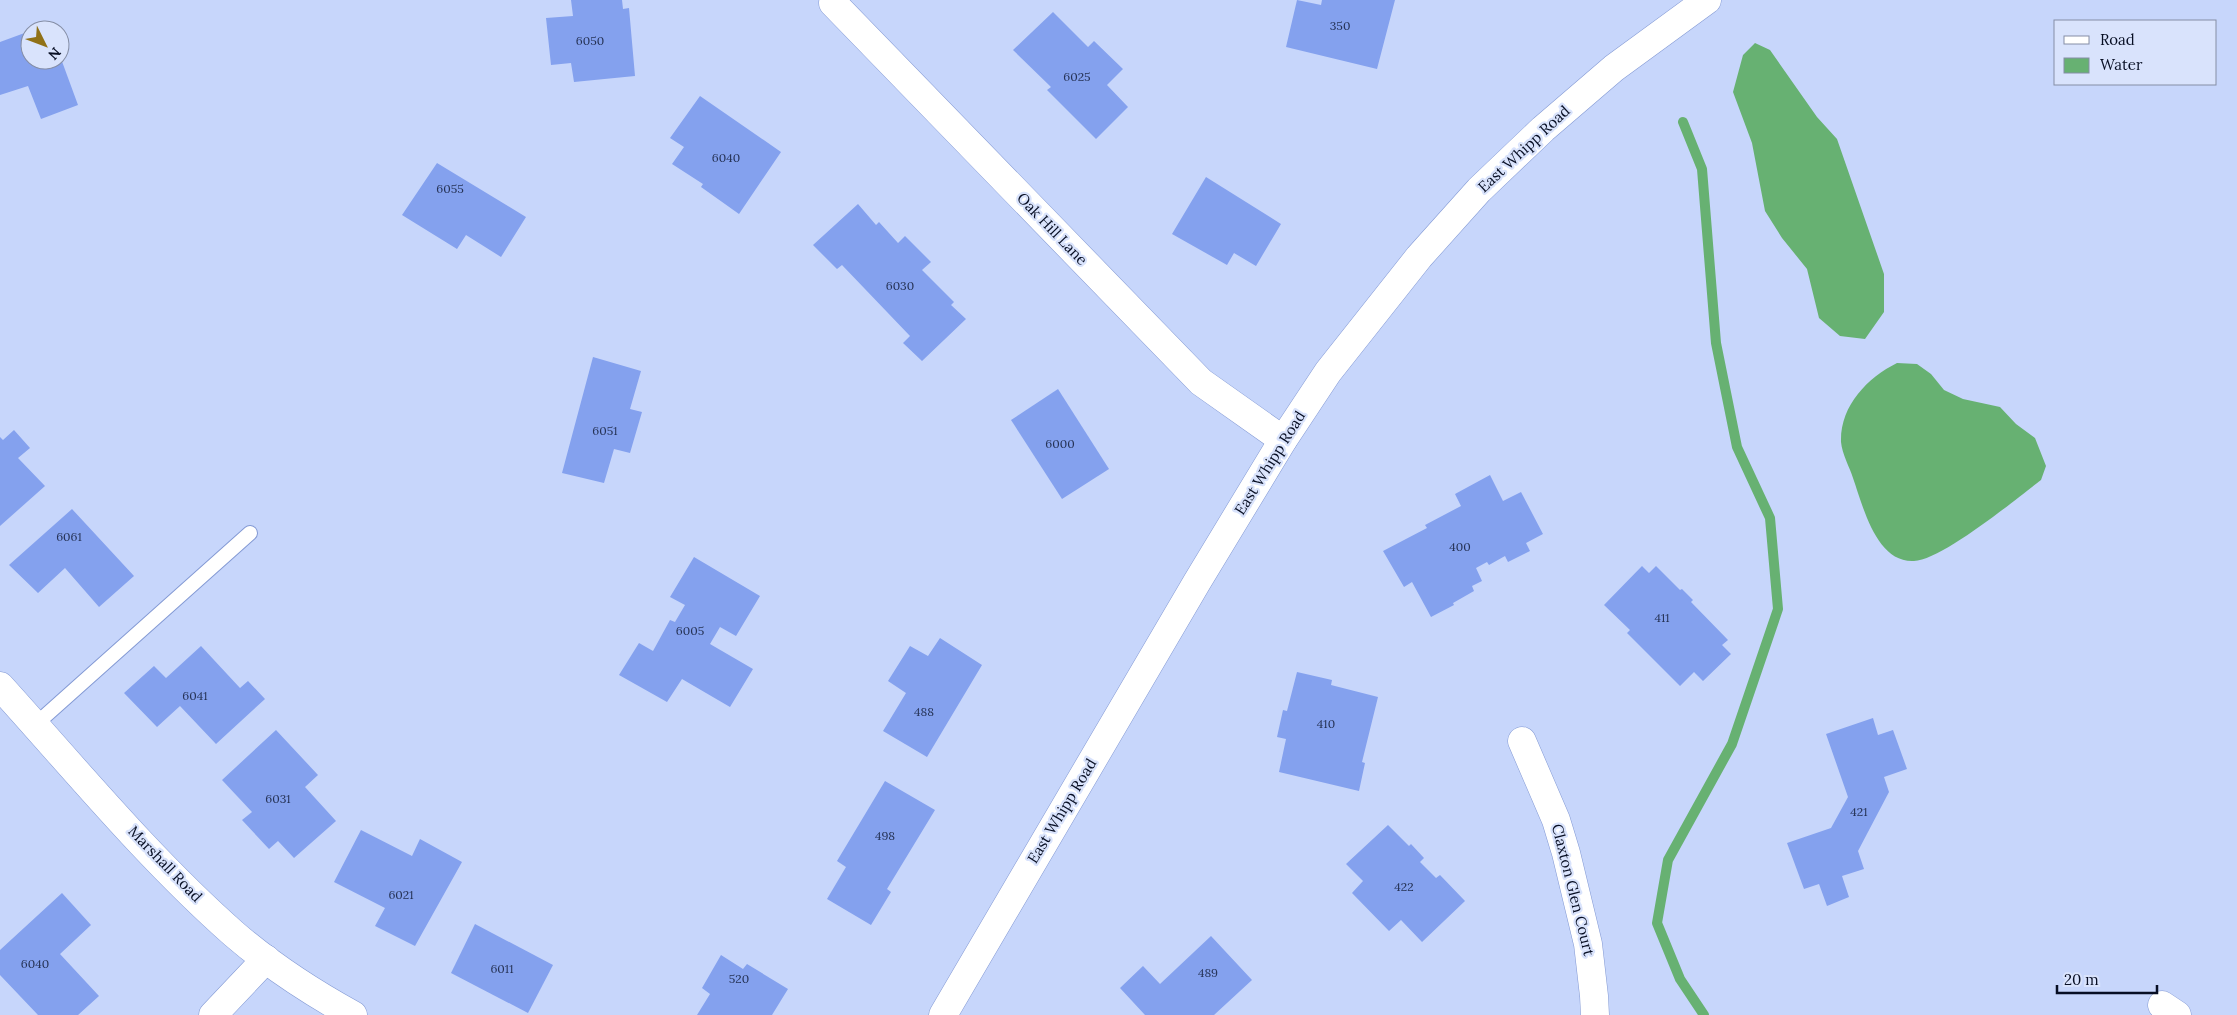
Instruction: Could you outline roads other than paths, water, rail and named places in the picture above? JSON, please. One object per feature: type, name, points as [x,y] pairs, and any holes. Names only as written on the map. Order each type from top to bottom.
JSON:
[{"type":"street","name":"East Whipp Road","points":[[943,1015],[1047,835],[1283,440],[1328,372],[1419,257],[1479,190],[1543,129],[1614,68],[1707,0]]},
{"type":"street","name":"Oak Hill Lane","points":[[833,3],[1201,382],[1283,440]]},
{"type":"street","name":"Marshall Road","points":[[0,686],[177,880],[235,934],[266,959],[322,998],[353,1015]]},
{"type":"street","name":"Claxton Glen Court","points":[[1522,742],[1556,820],[1566,853],[1588,944],[1595,1015]]},
{"type":"street","points":[[213,1015],[266,959]]},
{"type":"lane","points":[[35,725],[250,533]]},
{"type":"water","points":[[1755,43],[1770,50],[1817,117],[1837,139],[1884,274],[1884,312],[1865,339],[1840,336],[1819,318],[1807,269],[1782,238],[1765,211],[1752,143],[1733,92],[1743,55]]},
{"type":"water","points":[[1897,363],[1917,364],[1931,374],[1944,390],[1963,399],[2000,407],[2016,424],[2035,438],[2046,466],[2041,480],[1979,527],[1942,551],[1914,561],[1901,559],[1890,553],[1873,531],[1844,456],[1841,442],[1845,417],[1857,395],[1875,377]]},
{"type":"waterway","points":[[1683,122],[1702,169],[1716,343],[1737,447],[1770,518],[1778,609],[1732,744],[1668,860],[1657,923],[1680,979],[1704,1015]]}]
